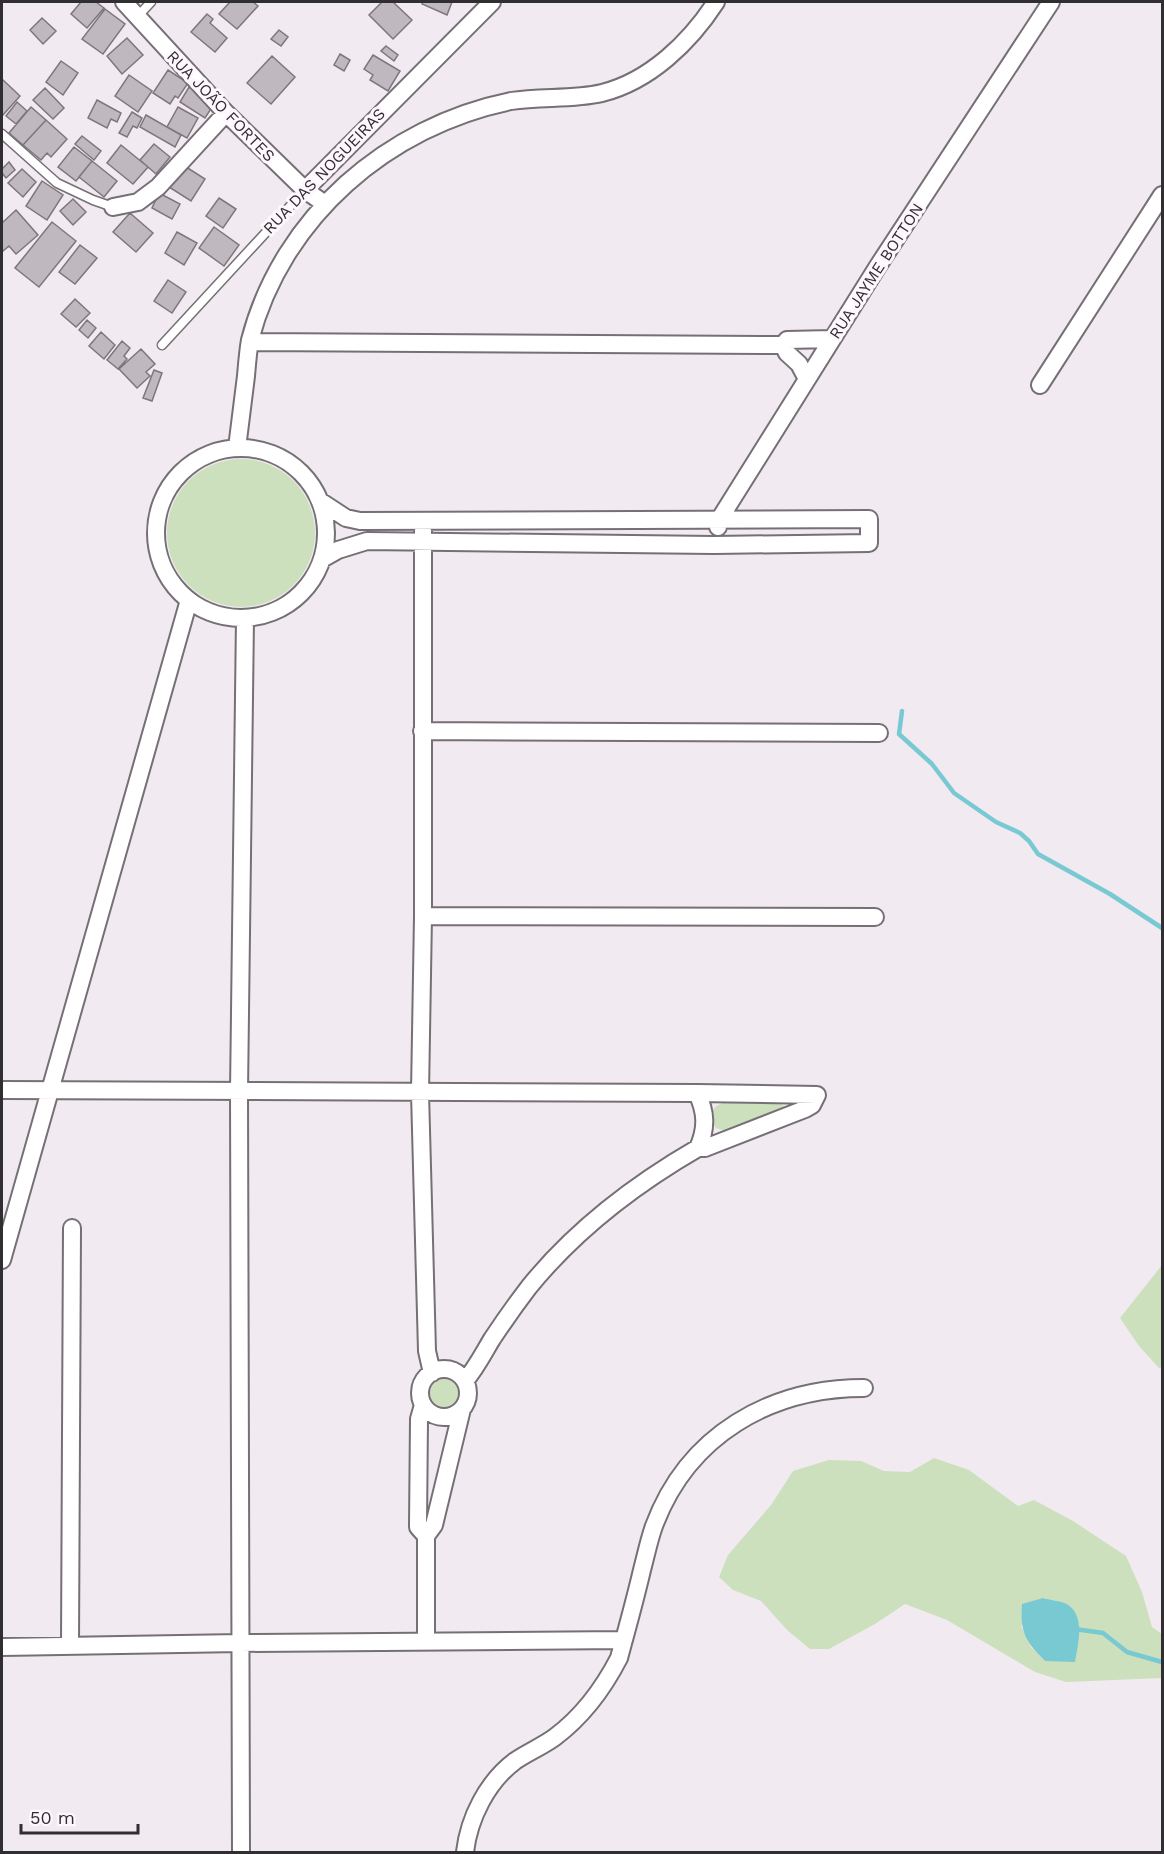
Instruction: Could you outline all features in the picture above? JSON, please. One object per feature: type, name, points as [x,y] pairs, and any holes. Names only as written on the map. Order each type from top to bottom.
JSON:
[{"type":"street","name":"RUA JOÃO FORTES","points":[[124,2],[226,113],[304,190],[325,204]]},
{"type":"street","name":"RUA DAS NOGUEIRAS","points":[[304,190],[492,2]]},
{"type":"street","points":[[237,448],[250,342],[261,308],[280,267],[299,237],[325,204],[367,166],[412,136],[437,124],[462,114],[514,101],[601,93],[641,76],[676,50],[705,19],[717,2]]},
{"type":"street","name":"RUA JAYME BOTTON","points":[[714,545],[719,520],[832,339],[1050,2]]},
{"type":"street","points":[[114,207],[138,202],[158,187],[226,113]]},
{"type":"street","points":[[1040,385],[1162,195]]},
{"type":"street","points":[[783,345],[787,339],[832,339]]},
{"type":"street","points":[[250,342],[783,345]]},
{"type":"street","points":[[783,345],[787,353],[799,364],[807,379]]},
{"type":"street","points":[[237,448],[267,452],[287,462],[304,476],[320,501],[326,530],[322,559],[309,585],[287,605],[260,616],[245,618],[216,614],[202,609],[189,600],[169,579],[158,551],[156,522],[160,507],[173,481],[195,461],[223,450],[237,448]]},
{"type":"street","points":[[320,501],[341,515],[360,521],[869,519],[869,543],[714,545],[367,541],[338,550],[322,559]]},
{"type":"street","points":[[424,522],[422,542],[423,916],[420,1093],[426,1351],[432,1373]]},
{"type":"street","points":[[2,1260],[189,600]]},
{"type":"street","points":[[241,1852],[239,1092],[245,618]]},
{"type":"street","points":[[422,731],[879,733]]},
{"type":"street","points":[[423,916],[875,917]]},
{"type":"street","points":[[2,1090],[817,1095],[812,1105],[805,1109],[705,1148],[698,1148],[645,1180],[596,1218],[573,1239],[530,1287],[504,1322],[476,1369],[465,1381]]},
{"type":"street","points":[[697,1093],[705,1122],[698,1148]]},
{"type":"street","points":[[70,1646],[72,1228]]},
{"type":"street","points":[[426,1642],[426,1536],[434,1525],[462,1409],[468,1396],[465,1381],[453,1371],[439,1370],[432,1373],[422,1383],[420,1391],[423,1405],[428,1411],[441,1417],[449,1417],[462,1409]]},
{"type":"street","points":[[465,1852],[476,1812],[493,1784],[516,1761],[555,1737],[586,1708],[610,1676],[620,1658],[654,1526],[673,1486],[701,1452],[736,1423],[775,1403],[819,1391],[864,1388]]},
{"type":"street","points":[[423,1405],[419,1419],[418,1527],[426,1536]]},
{"type":"street","points":[[2,1647],[624,1640]]},
{"type":"lane","points":[[136,17],[151,2]]},
{"type":"lane","points":[[2,134],[57,183],[114,207]]},
{"type":"lane","name":"RUA DAS NOGUEIRAS","points":[[162,345],[304,190]]},
{"type":"green space","points":[[241,459],[270,464],[294,480],[310,504],[315,533],[310,562],[294,586],[270,602],[241,607],[212,602],[188,586],[172,562],[167,533],[172,504],[188,480],[212,464]]},
{"type":"green space","points":[[723,1103],[780,1104],[784,1106],[782,1110],[725,1131],[716,1128],[711,1121],[714,1109]]},
{"type":"green space","points":[[1162,1265],[1162,1367],[1159,1368],[1139,1346],[1120,1318]]},
{"type":"green space","points":[[444,1379],[454,1383],[458,1393],[454,1403],[444,1407],[434,1403],[430,1393],[434,1383]]},
{"type":"green space","points":[[934,1458],[969,1470],[1018,1506],[1034,1500],[1073,1521],[1126,1556],[1142,1592],[1152,1627],[1162,1634],[1162,1678],[1066,1682],[1035,1672],[947,1620],[905,1604],[875,1624],[829,1649],[810,1649],[787,1630],[761,1601],[733,1590],[719,1577],[728,1555],[771,1505],[793,1471],[829,1460],[861,1461],[884,1471],[910,1472]],"holes":[[[1043,1598],[1065,1603],[1072,1608],[1077,1617],[1079,1634],[1078,1645],[1045,1661],[1031,1647],[1021,1626]]]},
{"type":"water","points":[[1043,1598],[1067,1604],[1077,1616],[1079,1631],[1075,1662],[1045,1661],[1025,1636],[1022,1604]]},
{"type":"building","points":[[81,2],[96,2],[104,8],[87,28],[71,14]]},
{"type":"building","points":[[230,2],[253,2],[258,6],[237,29],[219,14]]},
{"type":"building","points":[[382,2],[393,2],[412,20],[393,39],[369,15]]},
{"type":"building","points":[[423,2],[452,2],[447,15],[422,4]]},
{"type":"building","points":[[105,9],[125,24],[103,54],[82,39]]},
{"type":"building","points":[[207,14],[213,19],[210,23],[227,38],[215,52],[191,32]]},
{"type":"building","points":[[42,18],[56,31],[43,44],[30,30]]},
{"type":"building","points":[[279,30],[288,37],[281,46],[271,39]]},
{"type":"building","points":[[127,38],[143,55],[122,74],[107,56]]},
{"type":"building","points":[[386,46],[398,55],[394,61],[381,51]]},
{"type":"building","points":[[340,54],[350,60],[344,71],[334,65]]},
{"type":"building","points":[[373,55],[400,71],[388,91],[370,80],[373,75],[364,69]]},
{"type":"building","points":[[272,56],[295,77],[271,104],[247,83]]},
{"type":"building","points":[[61,61],[78,73],[63,95],[46,82]]},
{"type":"building","points":[[168,70],[188,83],[178,98],[175,96],[170,104],[153,93]]},
{"type":"building","points":[[129,75],[152,91],[138,112],[115,96]]},
{"type":"building","points":[[2,81],[20,96],[2,116]]},
{"type":"building","points":[[189,87],[214,104],[205,118],[180,102]]},
{"type":"building","points":[[45,88],[64,108],[53,119],[33,100]]},
{"type":"building","points":[[97,100],[121,113],[117,122],[111,119],[107,128],[88,118]]},
{"type":"building","points":[[17,102],[27,111],[16,124],[6,116]]},
{"type":"building","points":[[31,107],[46,120],[23,145],[9,133]]},
{"type":"building","points":[[178,107],[198,118],[187,138],[167,127]]},
{"type":"building","points":[[132,112],[142,118],[137,128],[133,126],[127,137],[119,133]]},
{"type":"building","points":[[146,115],[181,135],[175,147],[140,127]]},
{"type":"building","points":[[46,120],[67,139],[51,157],[47,153],[41,160],[23,145]]},
{"type":"building","points":[[82,136],[101,151],[94,160],[75,144]]},
{"type":"building","points":[[154,144],[170,157],[156,174],[140,160]]},
{"type":"building","points":[[121,145],[148,167],[133,184],[107,163]]},
{"type":"building","points":[[74,147],[92,161],[76,181],[58,167]]},
{"type":"building","points":[[92,161],[117,181],[104,197],[79,177]]},
{"type":"building","points":[[9,162],[15,170],[6,178],[2,169]]},
{"type":"building","points":[[183,165],[205,179],[191,201],[169,187]]},
{"type":"building","points":[[22,169],[36,182],[23,197],[8,183]]},
{"type":"building","points":[[42,181],[63,195],[47,220],[26,206]]},
{"type":"building","points":[[159,193],[180,204],[172,219],[152,208]]},
{"type":"building","points":[[219,198],[236,209],[223,228],[206,216]]},
{"type":"building","points":[[73,199],[86,212],[73,225],[60,211]]},
{"type":"building","points":[[16,210],[38,235],[16,254],[9,246],[3,251],[2,249],[2,223]]},
{"type":"building","points":[[130,213],[153,233],[136,252],[113,232]]},
{"type":"building","points":[[52,222],[76,241],[39,287],[15,268]]},
{"type":"building","points":[[214,227],[239,245],[224,266],[199,248]]},
{"type":"building","points":[[177,232],[197,243],[184,265],[165,253]]},
{"type":"building","points":[[80,245],[97,258],[75,284],[59,272]]},
{"type":"building","points":[[168,280],[186,292],[172,313],[154,301]]},
{"type":"building","points":[[75,299],[90,313],[76,327],[61,314]]},
{"type":"building","points":[[87,320],[96,328],[88,338],[79,330]]},
{"type":"building","points":[[101,332],[115,345],[104,359],[89,346]]},
{"type":"building","points":[[122,341],[130,348],[124,356],[127,359],[118,369],[107,360]]},
{"type":"building","points":[[141,349],[155,364],[146,372],[150,376],[137,388],[119,369]]},
{"type":"building","points":[[154,370],[162,373],[152,401],[143,398]]},
{"type":"waterway","points":[[902,711],[899,734],[932,764],[954,793],[996,822],[1020,833],[1038,854],[1110,894],[1162,928]]},
{"type":"waterway","points":[[1075,1629],[1103,1633],[1127,1652],[1162,1662]]}]
